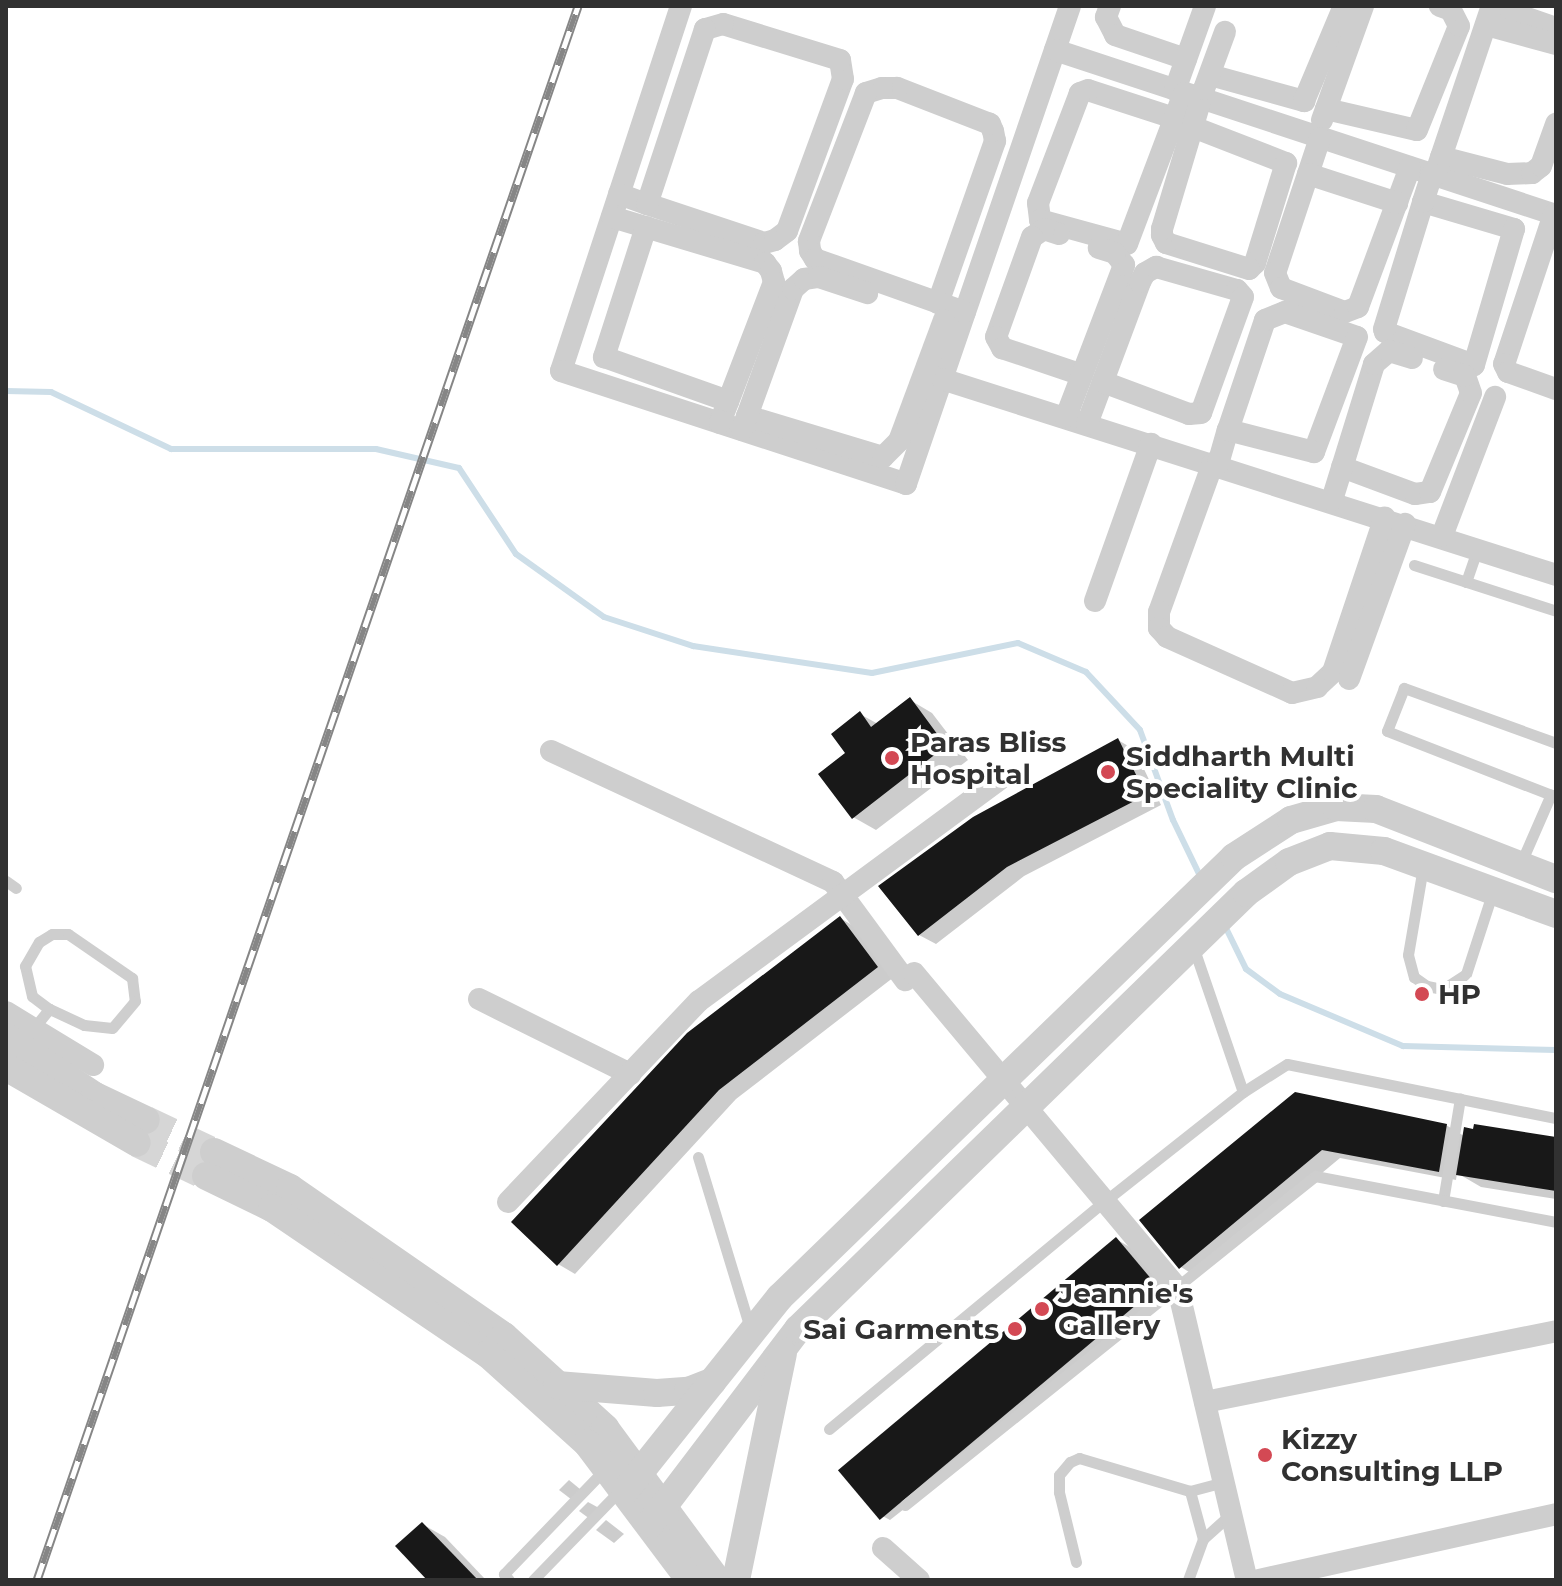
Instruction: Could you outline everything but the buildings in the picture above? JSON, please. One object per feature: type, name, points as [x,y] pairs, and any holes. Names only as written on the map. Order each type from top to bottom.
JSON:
[{"type":"street","points":[[681,6],[561,371],[720,423],[745,423],[883,457],[899,441],[952,315],[1070,6]]},
{"type":"street","points":[[1110,6],[1106,17],[1115,35],[1186,59]]},
{"type":"street","points":[[1184,122],[1127,244],[1040,220],[1038,203],[1080,93],[1088,90],[1184,122],[1286,163],[1255,263],[1249,269],[1166,243],[1162,235],[1184,122],[1186,59],[1205,6]]},
{"type":"street","points":[[1210,75],[1304,101],[1344,6]]},
{"type":"street","points":[[1363,6],[1326,109],[1277,282],[1345,312],[1358,307],[1410,167]]},
{"type":"street","points":[[1326,109],[1409,133],[1417,130],[1459,26],[1451,10],[1440,6]]},
{"type":"street","points":[[1490,12],[1556,28]]},
{"type":"street","points":[[1490,12],[1556,44]]},
{"type":"street","points":[[1423,202],[1514,229],[1474,365],[1385,332],[1423,202],[1490,12]]},
{"type":"street","points":[[619,194],[647,204],[764,243],[775,240],[787,231],[843,79],[840,60],[723,24],[705,29],[647,204]]},
{"type":"street","points":[[1187,94],[1210,75],[1225,32]]},
{"type":"street","points":[[1055,50],[1410,167],[1532,173],[1541,166],[1556,124]]},
{"type":"street","points":[[745,423],[906,484],[942,379],[952,315],[995,141],[990,124],[897,88],[866,93],[809,241],[810,251],[815,259],[952,315]]},
{"type":"street","points":[[1436,169],[1554,210],[1551,241],[1504,364],[1508,372],[1556,389]]},
{"type":"street","points":[[1308,174],[1397,203]]},
{"type":"street","points":[[612,217],[765,263],[771,271],[774,282],[720,423]]},
{"type":"street","points":[[646,227],[604,357],[728,401]]},
{"type":"street","points":[[1077,421],[1092,378],[1124,265],[1115,253],[1044,229],[1032,237],[996,337],[1002,348],[1092,378],[1189,414],[1201,413],[1243,297],[1237,290],[1156,267],[1145,273],[1092,378]]},
{"type":"street","points":[[745,423],[793,289],[804,279],[819,277],[952,315]]},
{"type":"street","points":[[1228,430],[1314,452],[1358,346],[1357,337],[1285,312],[1265,320],[1228,430],[1159,612],[1159,628],[1167,637],[1292,693],[1317,687],[1333,672],[1395,520]]},
{"type":"street","points":[[1332,500],[1342,467],[1380,354],[1389,351],[1465,376],[1470,384],[1430,492],[1415,494],[1342,467]]},
{"type":"street","points":[[942,379],[1395,520],[1556,575]]},
{"type":"street","points":[[1442,536],[1495,397]]},
{"type":"street","points":[[1095,601],[1151,444]]},
{"type":"street","points":[[1349,679],[1395,520]]},
{"type":"street","points":[[551,751],[833,882],[910,976],[1027,1106],[1178,1289],[1247,1580]]},
{"type":"street","points":[[508,1202],[699,1001],[999,780]]},
{"type":"street","points":[[623,1480],[712,1382],[780,1297],[1225,866],[1291,820],[1336,807],[1376,809],[1556,879]]},
{"type":"street","points":[[657,1514],[785,1346],[1246,893],[1289,862],[1330,846],[1384,851],[1556,914]]},
{"type":"street","points":[[479,999],[630,1074]]},
{"type":"street","points":[[6,1012],[19,1033],[141,1132],[6,1067]]},
{"type":"street","points":[[19,1033],[93,1065]]},
{"type":"street","points":[[623,1480],[605,1428],[504,1336],[290,1188],[210,1164],[488,1354],[587,1443],[717,1580]]},
{"type":"street","points":[[1205,1402],[1556,1331]]},
{"type":"street","points":[[736,1580],[785,1346]]},
{"type":"street","points":[[557,1385],[657,1393],[688,1391],[712,1382]]},
{"type":"street","points":[[657,1514],[690,1580]]},
{"type":"street","points":[[1259,1580],[1319,1574],[1556,1514]]},
{"type":"street","points":[[883,1548],[919,1580]]},
{"type":"lane","points":[[1466,582],[1478,548]]},
{"type":"lane","points":[[1414,565],[1556,611]]},
{"type":"lane","points":[[1520,866],[1553,796],[1387,731],[1404,688],[1556,743]]},
{"type":"lane","points":[[1424,865],[1408,955],[1414,977],[1427,986],[1443,989],[1466,974],[1493,891]]},
{"type":"lane","points":[[52,934],[68,934],[132,978],[135,1001],[112,1028],[84,1025],[49,1009],[32,996],[25,966],[39,942],[52,934]]},
{"type":"lane","points":[[1198,940],[1243,1092]]},
{"type":"lane","points":[[19,1033],[49,1009]]},
{"type":"lane","points":[[829,1429],[1105,1201],[1243,1092],[1287,1064],[1556,1118]]},
{"type":"lane","points":[[1443,1201],[1460,1098]]},
{"type":"lane","points":[[698,1157],[752,1333]]},
{"type":"lane","points":[[905,1505],[1315,1176],[1556,1222]]},
{"type":"lane","points":[[1076,1562],[1059,1492],[1059,1475],[1070,1462],[1079,1458],[1190,1491],[1224,1482]]},
{"type":"lane","points":[[509,1580],[504,1574],[623,1480]]},
{"type":"lane","points":[[533,1580],[623,1480]]},
{"type":"lane","points":[[1190,1491],[1203,1539]]},
{"type":"lane","points":[[1188,1580],[1203,1539],[1231,1514]]},
{"type":"waterway","points":[[6,391],[51,392],[171,449],[376,449],[459,468],[516,554],[604,617],[693,646],[872,673],[1018,643],[1086,672],[1140,730],[1173,820],[1201,878]]},
{"type":"waterway","points":[[1224,924],[1246,969],[1280,994],[1403,1046],[1556,1050]]},
{"type":"tunnel","points":[[146,1120],[214,1152]]},
{"type":"tunnel","points":[[137,1143],[206,1176]]},
{"type":"railway","points":[[37,1580],[578,6]]},
{"type":"place","name":"Paras Bliss Hospital","points":[[892,758]]},
{"type":"place","name":"Siddharth Multi Speciality Clinic","points":[[1108,772]]},
{"type":"place","name":"HP","points":[[1422,994]]},
{"type":"place","name":"Jeannie's Gallery","points":[[1042,1309]]},
{"type":"place","name":"Sai Garments","points":[[1015,1329]]},
{"type":"place","name":"Kizzy Consulting LLP","points":[[1265,1455]]}]
